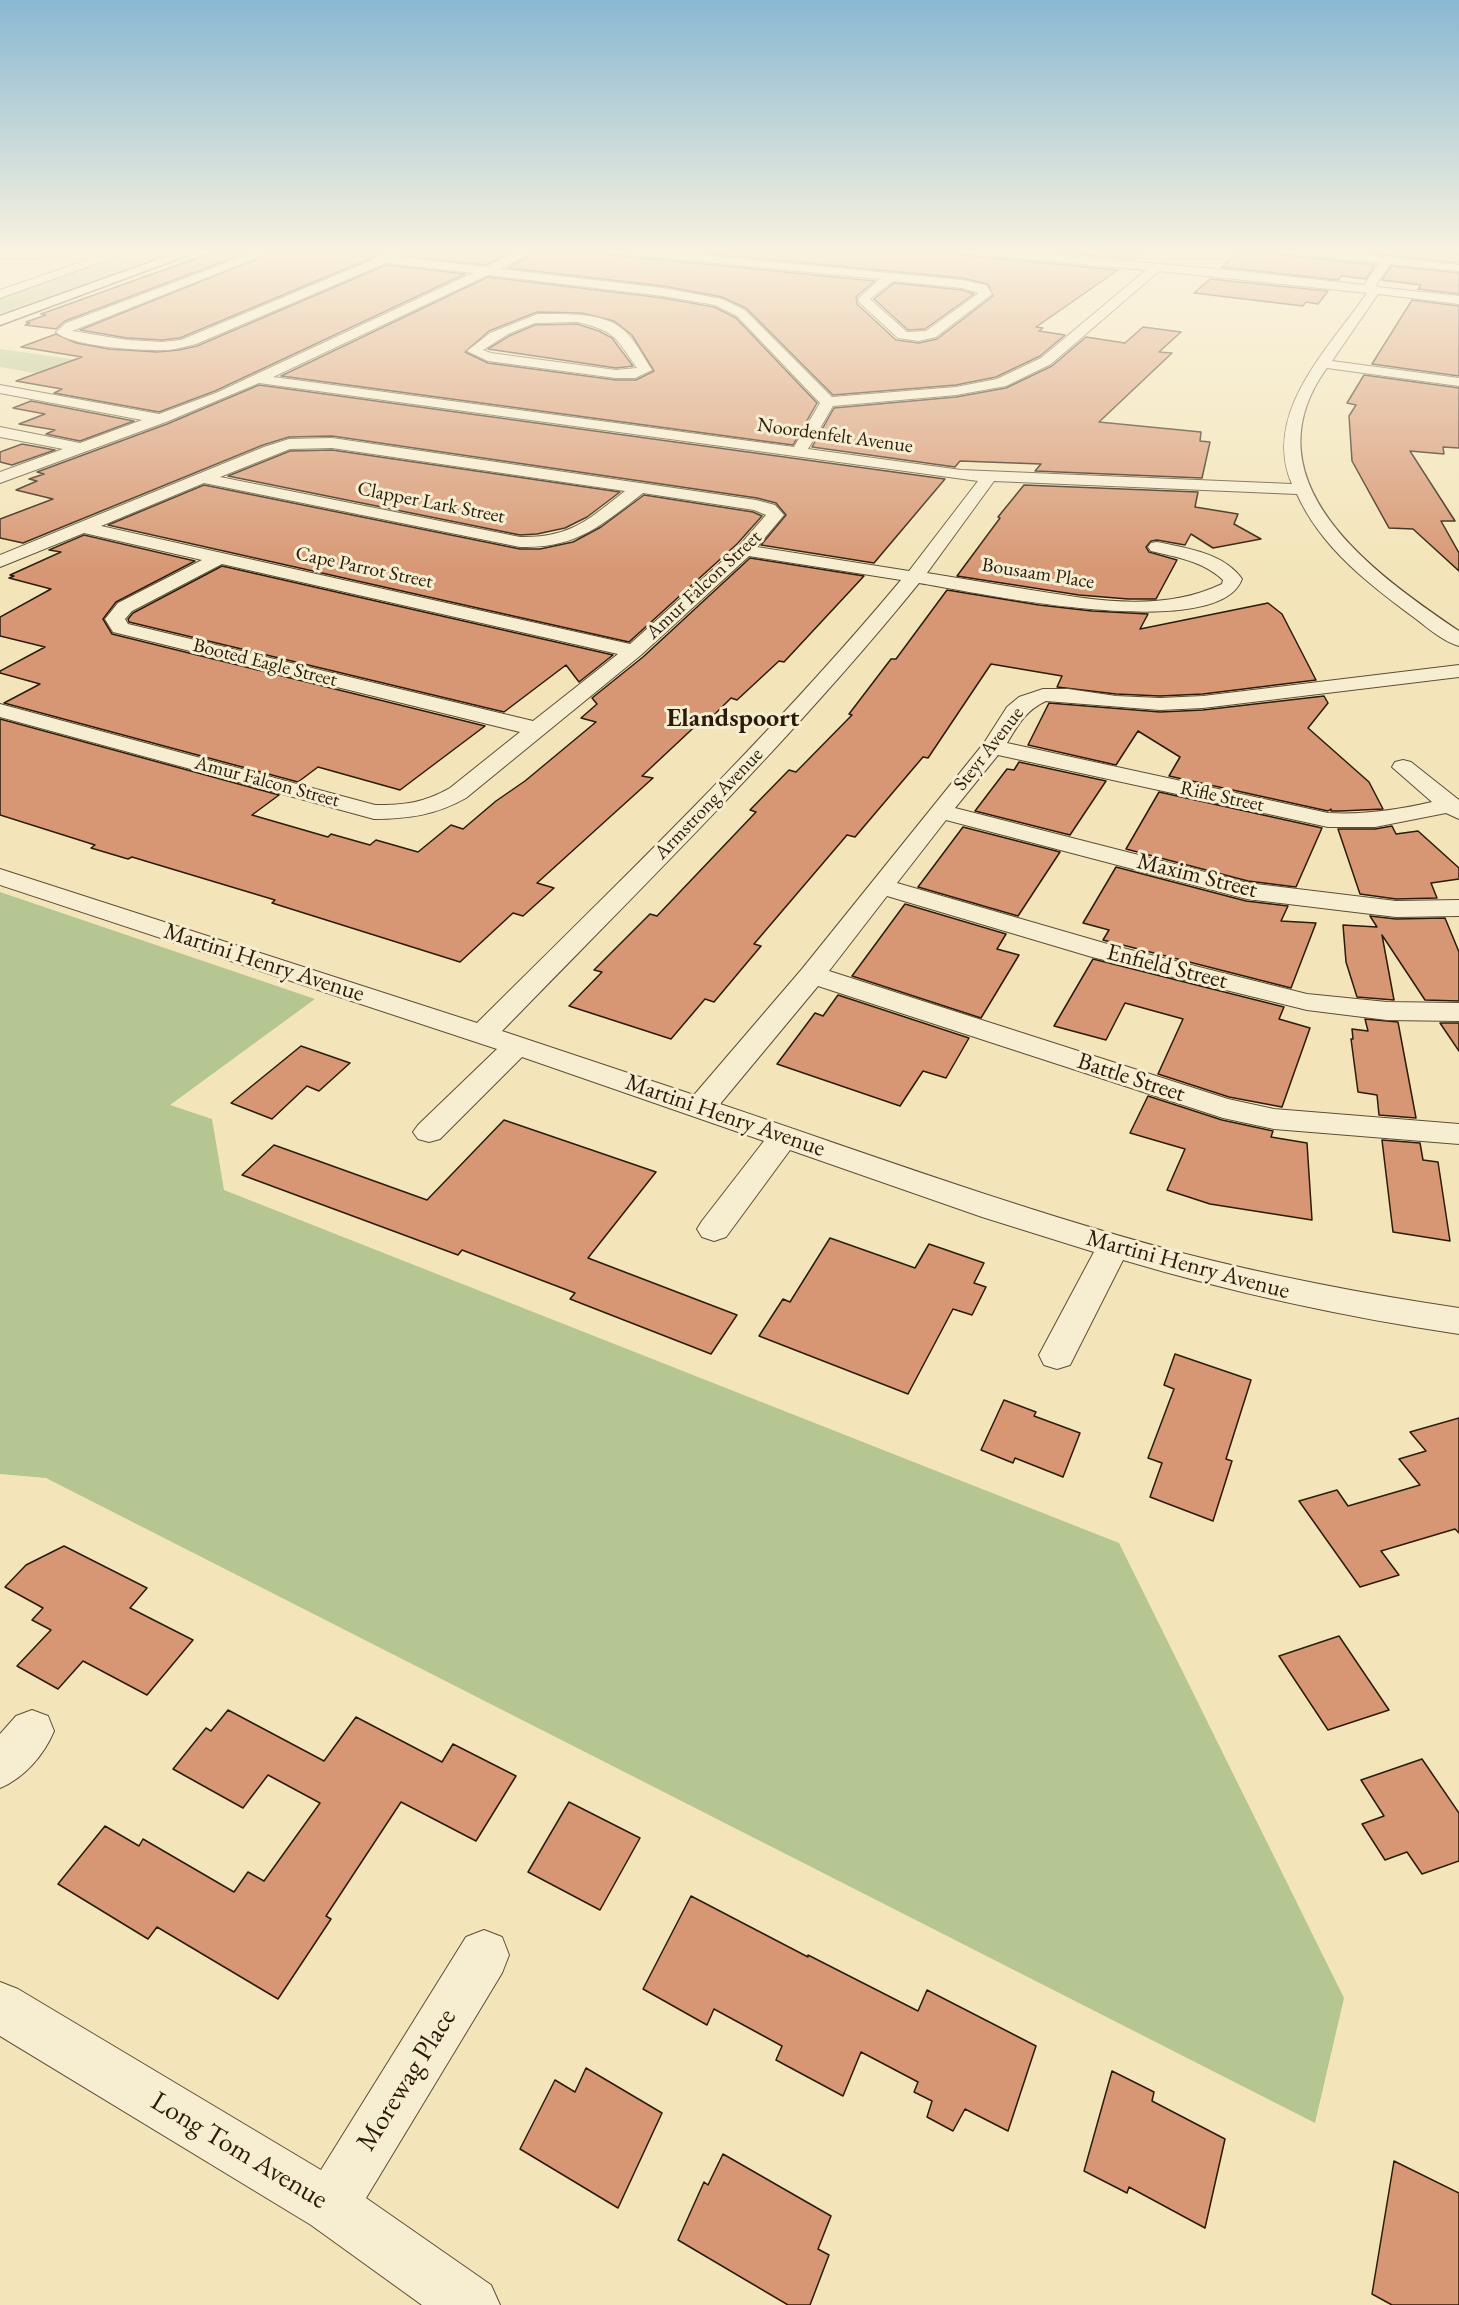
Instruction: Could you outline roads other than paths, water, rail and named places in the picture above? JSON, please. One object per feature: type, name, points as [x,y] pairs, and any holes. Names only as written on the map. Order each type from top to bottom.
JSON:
[{"type":"street","points":[[0,478],[162,419],[259,379],[306,357]]},
{"type":"street","points":[[487,357],[627,374],[645,370],[636,357]]},
{"type":"street","points":[[784,357],[828,402]]},
{"type":"street","points":[[828,402],[956,391],[1010,379],[1051,357]]},
{"type":"street","points":[[1329,357],[1301,399],[1291,429],[1292,462],[1300,489],[1320,521],[1354,560],[1394,596],[1459,640]]},
{"type":"street","points":[[1324,364],[1459,382]]},
{"type":"street","name":"Noordenfelt Avenue","points":[[259,379],[989,477],[1300,489]]},
{"type":"street","points":[[0,389],[162,419]]},
{"type":"street","points":[[799,452],[828,402]]},
{"type":"street","points":[[0,432],[82,448]]},
{"type":"street","name":"Amur Falcon Street","points":[[0,562],[270,450],[309,442],[332,443],[756,505],[769,509],[775,515],[745,550],[634,651],[458,793],[434,807],[406,812],[375,812],[0,710]]},
{"type":"street","name":"Armstrong Avenue","points":[[483,1034],[784,727],[915,577],[959,521],[989,477]]},
{"type":"street","name":"Clapper Lark Street","points":[[201,478],[538,544],[565,539],[584,530],[638,489]]},
{"type":"street","name":"Cape Parrot Street","points":[[84,528],[634,651]]},
{"type":"street","name":"Bousaam Place","points":[[745,550],[1090,606],[1130,608],[1170,605],[1212,598],[1230,587],[1233,579],[1222,567],[1205,559],[1157,547]]},
{"type":"street","name":"Booted Eagle Street","points":[[218,559],[125,607],[115,619],[120,628],[537,729]]},
{"type":"street","name":"Steyr Avenue","points":[[700,1107],[812,975],[939,811],[993,747],[1015,712],[1027,702],[1043,696],[1068,695],[1116,702],[1160,704],[1203,702],[1459,671]]},
{"type":"street","name":"Rifle Street","points":[[993,747],[1328,820],[1355,823],[1380,822],[1455,809]]},
{"type":"street","points":[[1402,768],[1455,809]]},
{"type":"street","name":"Maxim Street","points":[[939,811],[1248,891],[1396,909],[1459,908]]},
{"type":"street","name":"Martini Henry Avenue","points":[[0,877],[483,1034],[1113,1247],[1252,1285],[1389,1313],[1459,1321]]},
{"type":"street","name":"Enfield Street","points":[[882,887],[1102,951],[1307,1002],[1387,1011],[1459,1012]]},
{"type":"street","name":"Battle Street","points":[[812,975],[1223,1108],[1274,1119],[1459,1134]]},
{"type":"street","points":[[429,1132],[517,1046]]},
{"type":"street","points":[[714,1229],[784,1136]]},
{"type":"street","points":[[1057,1355],[1113,1247]]},
{"type":"street","points":[[0,1767],[32,1731]]},
{"type":"street","name":"Morewag Place","points":[[330,2206],[484,1954]]},
{"type":"street","name":"Long Tom Avenue","points":[[0,2007],[330,2206],[471,2305]]},
{"type":"district","name":"Elandspoort","points":[[733,719]]}]
